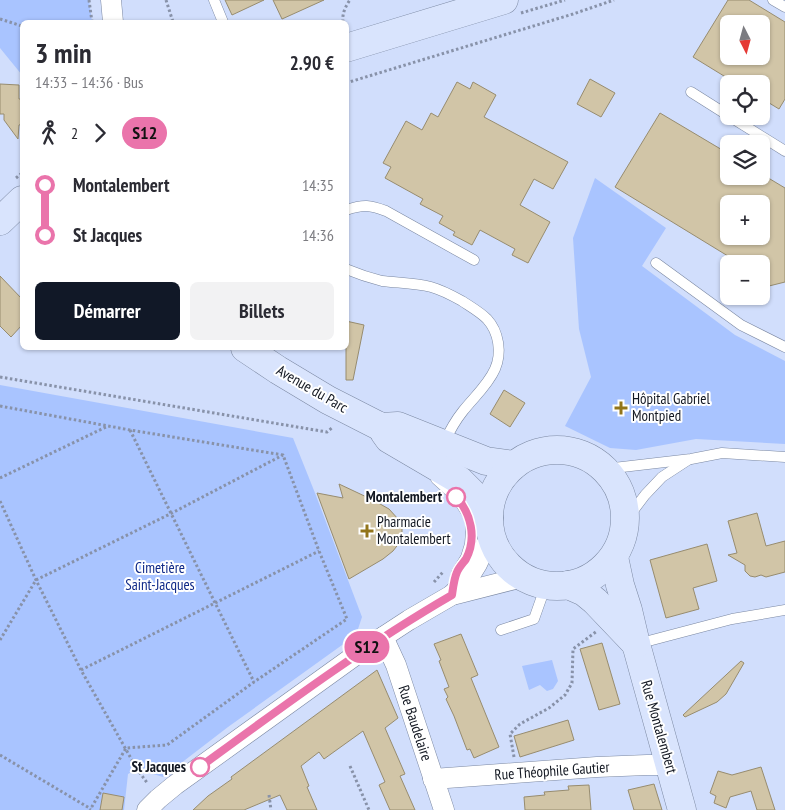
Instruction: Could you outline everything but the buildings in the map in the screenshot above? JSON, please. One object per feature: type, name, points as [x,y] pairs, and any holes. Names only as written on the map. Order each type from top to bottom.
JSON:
[{"type":"main road","points":[[349,47],[504,0]]},
{"type":"main road","name":"Avenue du Parc","points":[[261,356],[328,400],[381,427],[389,439],[435,453],[514,465]]},
{"type":"main road","points":[[560,450],[580,454],[604,469],[611,476],[624,501],[626,520],[624,533],[614,557],[601,570],[586,580],[546,583],[512,569],[496,547],[490,526],[490,508],[501,480],[514,465],[541,452],[560,450]]},
{"type":"main road","name":"Avenue du Parc","points":[[435,453],[482,503],[490,526]]},
{"type":"main road","name":"Rue Montalembert","points":[[614,557],[682,810]]},
{"type":"main road","name":"Rue Montalembert","points":[[546,583],[584,592],[636,644]]},
{"type":"street","points":[[111,0],[113,20]]},
{"type":"street","points":[[156,806],[352,657],[452,595],[469,577],[477,564],[490,526]]},
{"type":"street","points":[[452,595],[546,583]]},
{"type":"street","name":"Rue Baudelaire","points":[[384,637],[396,665],[444,810]]},
{"type":"street","name":"Rue Théophile Gautier","points":[[433,779],[597,767],[670,766]]},
{"type":"lane","points":[[214,0],[222,20]]},
{"type":"lane","points":[[773,0],[785,7]]},
{"type":"lane","points":[[691,92],[720,110]]},
{"type":"lane","points":[[743,125],[785,152]]},
{"type":"lane","points":[[349,209],[357,206],[372,206],[474,260]]},
{"type":"lane","points":[[656,263],[741,325],[785,347]]},
{"type":"lane","points":[[349,270],[383,281],[432,287],[454,296],[488,320],[498,339],[499,352],[496,368],[488,382],[462,412],[435,453],[435,478],[458,499],[470,518],[470,544],[466,558],[457,572],[452,595]]},
{"type":"lane","points":[[604,469],[691,459],[722,453],[785,457]]},
{"type":"lane","points":[[626,520],[662,477],[691,459]]},
{"type":"lane","points":[[500,630],[534,619],[546,583]]},
{"type":"lane","points":[[636,644],[732,619],[785,610]]},
{"type":"path","points":[[89,0],[92,20]]},
{"type":"path","points":[[166,0],[172,20]]},
{"type":"path","points":[[344,20],[345,8],[350,0]]},
{"type":"path","points":[[349,82],[614,0]]},
{"type":"path","points":[[0,19],[20,25]]},
{"type":"path","points":[[0,377],[327,432],[352,412]]},
{"type":"path","points":[[0,406],[283,455]]},
{"type":"path","points":[[0,478],[109,426]]},
{"type":"path","points":[[130,430],[254,682]]},
{"type":"path","points":[[0,640],[36,580],[170,514],[283,455]]},
{"type":"path","points":[[126,748],[167,745],[254,682],[347,619],[318,551],[283,455]]},
{"type":"path","points":[[0,502],[81,670],[126,748],[156,806]]},
{"type":"path","points":[[81,670],[318,551]]},
{"type":"path","points":[[428,587],[436,581],[448,566]]},
{"type":"path","points":[[514,774],[514,754],[510,734],[520,724],[549,708],[566,695],[572,683],[573,649],[601,628]]},
{"type":"path","points":[[0,755],[91,809],[126,748]]},
{"type":"path","points":[[350,766],[369,810]]},
{"type":"path","points":[[269,795],[271,810]]},
{"type":"green space","points":[[0,0],[89,0],[92,20],[20,20],[20,73],[0,48]]},
{"type":"green space","points":[[595,178],[666,228],[642,266],[735,335],[785,361],[785,444],[696,439],[636,450],[610,448],[565,426],[591,377],[579,329],[573,238]]},
{"type":"green space","name":"Cimetière Saint-Jacques","points":[[0,385],[293,438],[362,617],[356,635],[228,727],[163,777],[137,769],[128,774],[124,810],[0,810]]},
{"type":"green space","points":[[552,660],[558,681],[553,689],[547,691],[540,685],[529,690],[522,666]]},
{"type":"bus line","name":"S12","points":[[200,767],[360,652],[452,595],[457,572],[466,558],[471,531],[470,518],[456,497]]},
{"type":"place","name":"Hôpital Gabriel Montpied","points":[[621,408]]},
{"type":"place","name":"Montalembert","points":[[456,497]]},
{"type":"place","name":"Pharmacie Montalembert","points":[[367,531]]},
{"type":"place","name":"St Jacques","points":[[200,767]]}]
